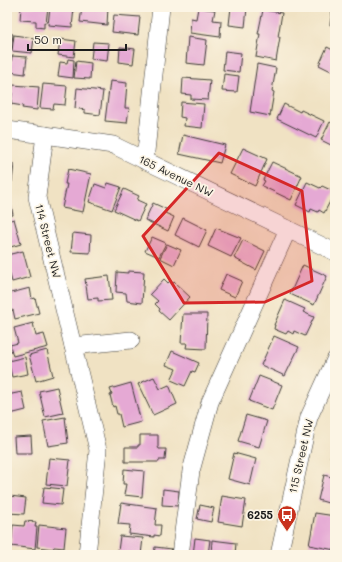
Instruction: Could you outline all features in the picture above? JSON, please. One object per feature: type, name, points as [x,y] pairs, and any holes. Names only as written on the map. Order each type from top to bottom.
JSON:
[{"type":"street","points":[[145,161],[161,7]]},
{"type":"street","name":"165 Avenue NW","points":[[7,130],[113,145],[335,252]]},
{"type":"street","name":"114 Street NW","points":[[45,135],[37,197],[98,450],[87,555]]},
{"type":"street","points":[[180,555],[191,471],[210,402],[288,229]]},
{"type":"street","points":[[73,346],[131,340]]},
{"type":"street","name":"115 Street NW","points":[[279,555],[310,417],[335,360]]},
{"type":"highlighted area","points":[[219,153],[302,191],[312,281],[265,302],[184,303],[143,236]]},
{"type":"building","points":[[7,7],[10,7],[9,20],[7,20]]},
{"type":"building","points":[[21,7],[48,7],[44,28],[36,27],[36,21],[20,20]]},
{"type":"building","points":[[50,7],[74,8],[72,27],[48,25]]},
{"type":"building","points":[[82,7],[108,7],[107,25],[80,22]]},
{"type":"building","points":[[231,7],[247,8],[245,27],[229,25]]},
{"type":"building","points":[[332,7],[335,7],[335,25],[330,25]]},
{"type":"building","points":[[198,8],[215,10],[213,20],[221,21],[220,37],[190,33],[191,18],[196,19]]},
{"type":"building","points":[[263,10],[282,13],[276,61],[256,57],[260,34],[258,34]]},
{"type":"building","points":[[114,15],[140,17],[138,35],[112,32]]},
{"type":"building","points":[[7,33],[13,34],[11,51],[7,51]]},
{"type":"building","points":[[14,35],[34,38],[32,53],[12,51]]},
{"type":"building","points":[[188,37],[207,40],[204,65],[186,63]]},
{"type":"building","points":[[60,39],[76,41],[74,57],[58,55]]},
{"type":"building","points":[[93,42],[109,43],[107,61],[91,59]]},
{"type":"building","points":[[120,47],[135,49],[133,64],[119,62]]},
{"type":"building","points":[[327,47],[335,51],[335,73],[319,65]]},
{"type":"building","points":[[225,51],[241,53],[239,72],[223,70]]},
{"type":"building","points":[[12,56],[27,57],[25,74],[10,72]]},
{"type":"building","points":[[68,59],[74,60],[73,78],[58,76],[60,62],[67,63]]},
{"type":"building","points":[[76,61],[91,63],[90,79],[74,78]]},
{"type":"building","points":[[257,64],[276,68],[270,116],[250,112]]},
{"type":"building","points":[[224,74],[239,76],[237,92],[222,91]]},
{"type":"building","points":[[183,78],[210,80],[208,100],[191,99],[191,95],[182,94]]},
{"type":"building","points":[[110,81],[127,83],[125,108],[129,108],[127,123],[105,121]]},
{"type":"building","points":[[43,84],[67,86],[65,105],[54,104],[53,109],[40,108]]},
{"type":"building","points":[[13,85],[39,87],[37,110],[22,108],[23,106],[11,104]]},
{"type":"building","points":[[77,88],[103,91],[100,115],[85,113],[85,110],[75,108]]},
{"type":"building","points":[[181,102],[204,104],[202,128],[184,126],[185,118],[180,117]]},
{"type":"building","points":[[284,104],[324,121],[316,138],[277,119]]},
{"type":"building","points":[[330,122],[335,125],[335,147],[321,140]]},
{"type":"building","points":[[183,135],[225,145],[220,163],[179,154]]},
{"type":"building","points":[[243,148],[267,159],[255,186],[230,174]]},
{"type":"building","points":[[272,162],[302,176],[291,200],[262,186],[265,181],[263,180]]},
{"type":"building","points":[[7,163],[14,164],[12,182],[7,182]]},
{"type":"building","points":[[68,169],[91,174],[83,212],[62,208],[67,184],[65,184]]},
{"type":"building","points":[[307,182],[320,188],[322,186],[335,192],[324,213],[319,210],[318,212],[311,209],[310,212],[296,205]]},
{"type":"building","points":[[108,183],[121,187],[112,210],[89,202],[95,184],[106,188]]},
{"type":"building","points":[[124,189],[139,196],[137,200],[146,204],[138,221],[114,210]]},
{"type":"building","points":[[7,193],[9,193],[13,215],[7,216]]},
{"type":"building","points":[[153,203],[166,209],[165,213],[174,217],[168,231],[145,220]]},
{"type":"building","points":[[183,218],[207,230],[199,247],[175,235]]},
{"type":"building","points":[[14,219],[21,244],[7,248],[7,221]]},
{"type":"building","points":[[216,228],[241,238],[231,257],[208,246]]},
{"type":"building","points":[[73,233],[91,235],[90,253],[71,252]]},
{"type":"building","points":[[152,237],[166,243],[159,257],[145,251]]},
{"type":"building","points":[[243,240],[265,251],[256,270],[234,258]]},
{"type":"building","points":[[167,244],[181,250],[174,265],[160,258]]},
{"type":"building","points":[[23,251],[30,277],[12,282],[7,263],[7,255]]},
{"type":"building","points":[[303,265],[327,276],[314,305],[290,294]]},
{"type":"building","points":[[128,271],[144,272],[142,303],[127,301],[126,293],[116,292],[117,272],[128,273]]},
{"type":"building","points":[[226,274],[242,281],[235,297],[219,290]]},
{"type":"building","points":[[109,276],[112,300],[98,301],[98,298],[88,299],[85,279]]},
{"type":"building","points":[[164,279],[168,283],[170,281],[172,284],[174,282],[190,297],[169,320],[159,311],[160,309],[155,304],[158,301],[150,294]]},
{"type":"building","points":[[30,288],[32,299],[35,298],[39,313],[15,319],[13,310],[8,312],[7,294]]},
{"type":"building","points":[[285,300],[305,309],[303,312],[314,317],[305,336],[294,331],[293,334],[288,331],[286,334],[274,329],[274,325]]},
{"type":"building","points":[[183,314],[207,314],[206,349],[186,348],[187,343],[181,343]]},
{"type":"building","points":[[33,323],[36,336],[44,334],[48,347],[13,356],[10,345],[18,343],[14,328]]},
{"type":"building","points":[[274,336],[299,347],[285,376],[261,365]]},
{"type":"building","points":[[47,350],[53,376],[36,381],[29,355]]},
{"type":"building","points":[[172,351],[199,363],[195,372],[192,371],[185,386],[171,380],[176,369],[166,365]]},
{"type":"building","points":[[25,357],[28,374],[12,377],[8,361]]},
{"type":"building","points":[[259,376],[282,385],[272,410],[249,401]]},
{"type":"building","points":[[154,377],[160,389],[169,385],[177,404],[153,415],[138,384]]},
{"type":"building","points":[[131,383],[141,422],[122,427],[119,414],[117,414],[115,406],[113,407],[110,389]]},
{"type":"building","points":[[57,387],[63,413],[45,417],[39,391]]},
{"type":"building","points":[[22,392],[26,410],[10,414],[7,395]]},
{"type":"building","points":[[246,415],[267,421],[259,447],[238,441]]},
{"type":"building","points":[[65,417],[68,443],[48,446],[43,421]]},
{"type":"building","points":[[140,435],[158,435],[159,449],[166,449],[165,460],[159,460],[159,462],[125,462],[125,447],[138,447],[138,445],[140,445]]},
{"type":"building","points":[[31,436],[32,453],[15,453],[14,437]]},
{"type":"building","points":[[335,443],[335,463],[332,462],[334,458],[330,457]]},
{"type":"building","points":[[234,453],[256,459],[250,485],[228,479]]},
{"type":"building","points":[[49,458],[70,460],[67,486],[46,484]]},
{"type":"building","points":[[124,469],[144,471],[142,497],[124,495],[126,484],[123,484]]},
{"type":"building","points":[[324,475],[335,478],[335,505],[318,500]]},
{"type":"building","points":[[44,487],[63,489],[61,505],[42,503]]},
{"type":"building","points":[[163,489],[179,491],[178,506],[162,505]]},
{"type":"building","points":[[10,496],[26,498],[24,514],[8,513]]},
{"type":"building","points":[[222,496],[246,500],[242,526],[218,522]]},
{"type":"building","points":[[121,503],[157,508],[155,525],[161,525],[160,536],[154,535],[154,537],[129,534],[130,525],[118,524]]},
{"type":"building","points":[[200,505],[214,508],[211,522],[197,519]]},
{"type":"building","points":[[315,513],[335,516],[335,550],[309,545]]},
{"type":"building","points":[[25,521],[36,522],[35,549],[11,546],[13,525],[24,526]]},
{"type":"building","points":[[39,525],[66,528],[64,548],[54,547],[53,549],[37,547]]},
{"type":"building","points":[[120,536],[143,538],[141,555],[120,555],[121,552],[118,551]]},
{"type":"building","points":[[195,538],[210,540],[208,555],[193,555]]},
{"type":"building","points":[[212,540],[236,543],[235,555],[211,555]]},
{"type":"building","points":[[155,547],[172,549],[171,555],[154,555]]},
{"type":"place","name":"6255","points":[[287,532]]}]
